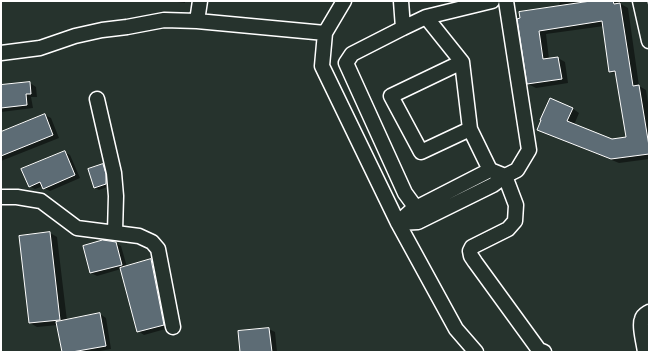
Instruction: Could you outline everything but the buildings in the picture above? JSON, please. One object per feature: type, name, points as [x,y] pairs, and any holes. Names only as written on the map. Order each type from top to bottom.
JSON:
[{"type":"street","points":[[197,21],[200,1]]},
{"type":"street","points":[[344,1],[325,33],[322,66],[398,223],[456,329],[476,352]]},
{"type":"street","points":[[401,1],[403,28]]},
{"type":"street","points":[[416,208],[405,193],[346,63],[352,54],[426,17],[492,1]]},
{"type":"street","points":[[398,223],[418,222],[493,185],[505,176],[517,170],[529,150],[506,1]]},
{"type":"street","points":[[640,1],[649,41]]},
{"type":"street","points":[[426,17],[462,62],[470,129],[490,170],[505,176],[516,205],[515,221],[508,229],[472,247],[470,251],[471,256],[537,352]]},
{"type":"street","points":[[1,53],[40,48],[75,36],[164,20],[197,21],[325,33]]},
{"type":"street","points":[[462,62],[391,96],[421,152],[470,129]]},
{"type":"street","points":[[97,99],[114,173],[116,196],[115,232]]},
{"type":"street","points":[[398,223],[412,210],[490,170]]},
{"type":"street","points":[[1,198],[17,197],[41,201],[77,228],[139,236],[152,242],[158,249],[173,327]]},
{"type":"street","points":[[645,352],[641,323],[642,318],[649,312]]}]
